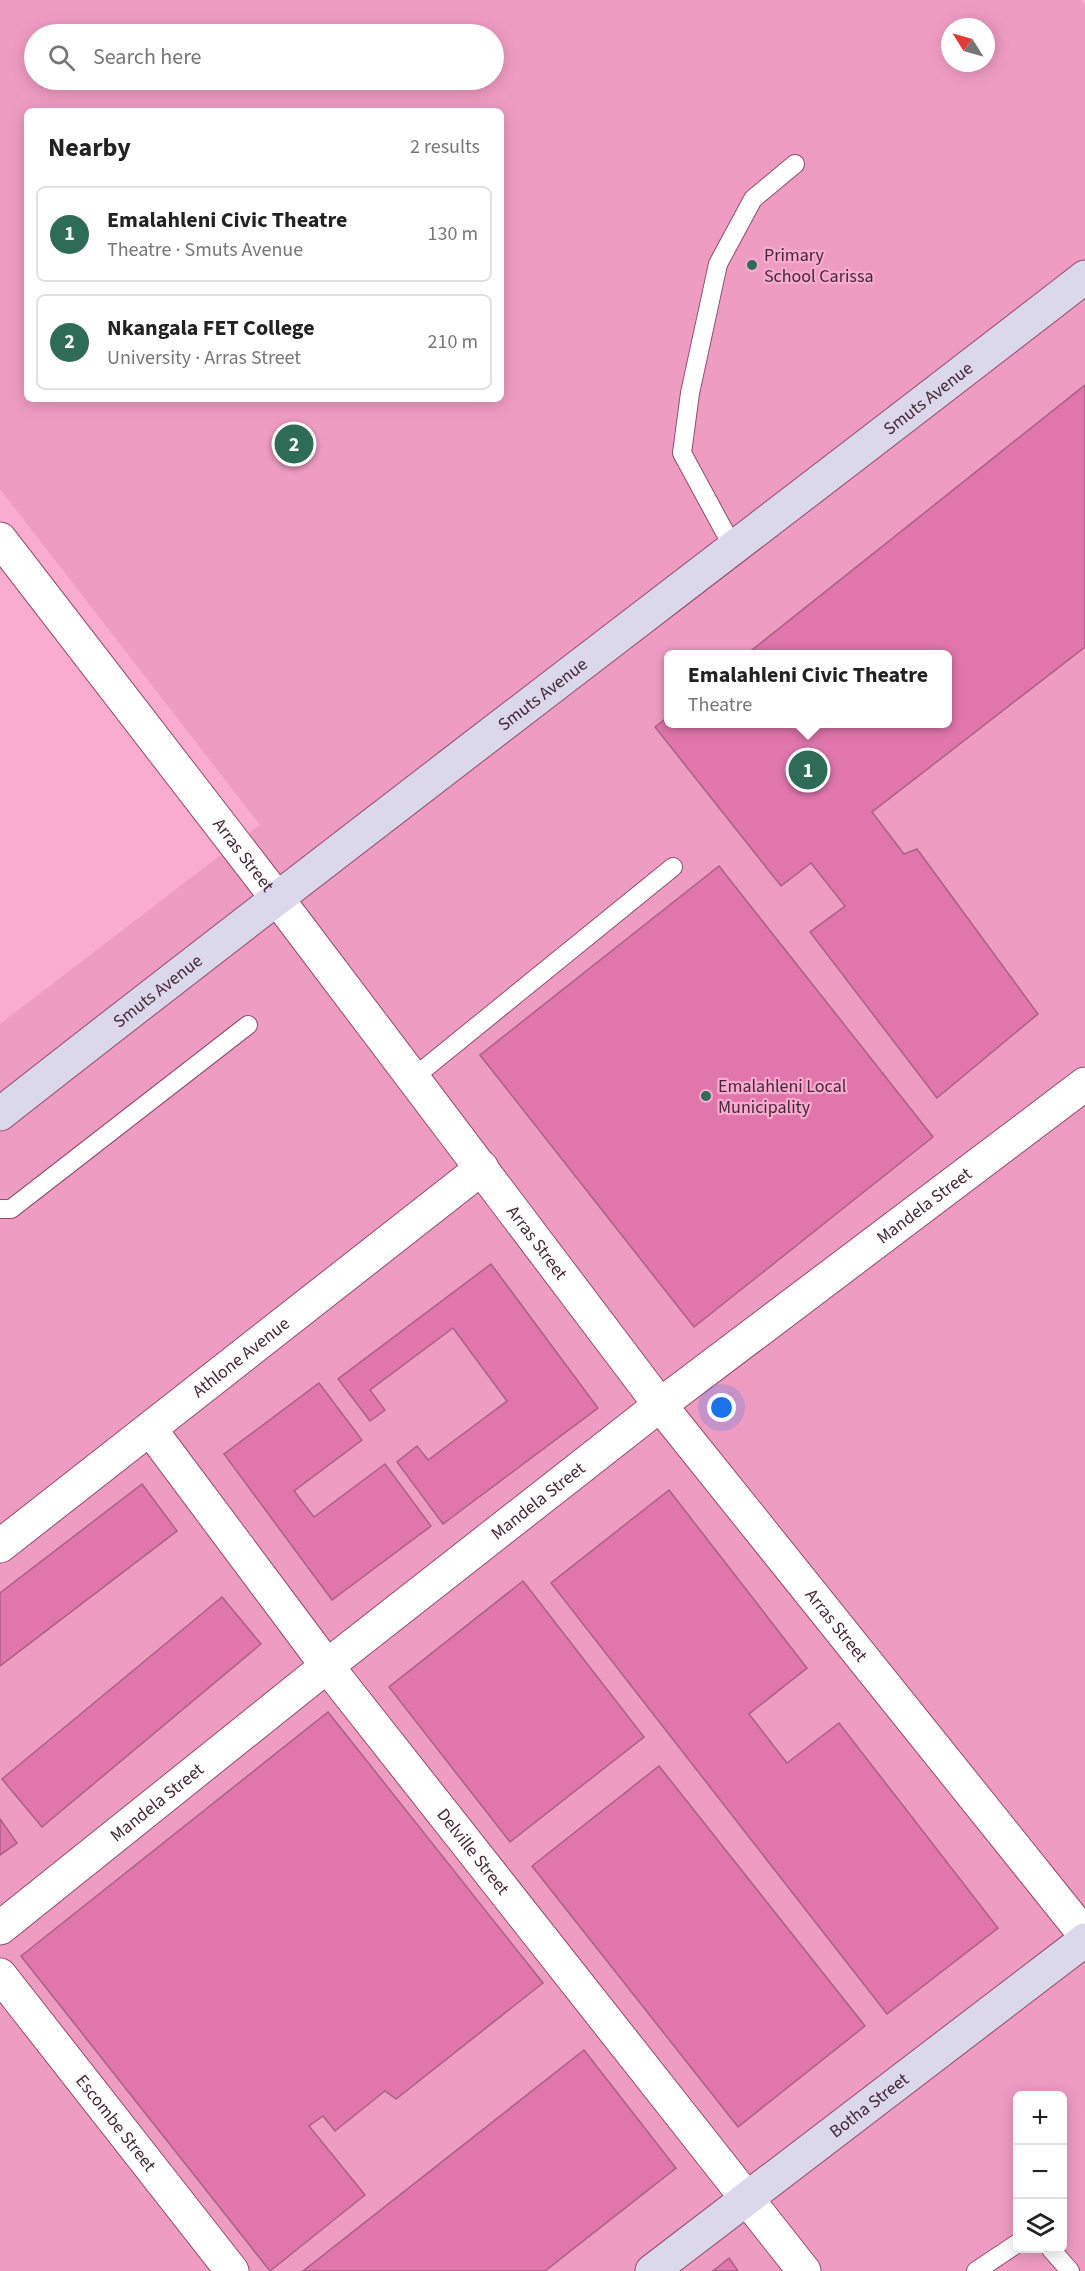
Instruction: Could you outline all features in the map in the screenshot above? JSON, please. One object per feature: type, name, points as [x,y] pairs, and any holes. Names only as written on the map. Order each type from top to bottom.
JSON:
[{"type":"main road","name":"Smuts Avenue","points":[[0,1114],[276,897],[734,549],[1085,277]]},
{"type":"main road","name":"Botha Street","points":[[652,2271],[1085,1940]]},
{"type":"street","name":"Arras Street","points":[[0,539],[276,897],[660,1405],[1085,1935]]},
{"type":"street","name":"Mandela Street","points":[[0,1928],[327,1666],[660,1405],[1085,1084]]},
{"type":"street","name":"Athlone Avenue","points":[[0,1546],[482,1168]]},
{"type":"street","name":"Delville Street","points":[[150,1429],[327,1666],[804,2271]]},
{"type":"street","name":"Escombe Street","points":[[0,1975],[232,2271]]},
{"type":"lane","points":[[734,549],[682,453],[690,393],[718,264],[753,199],[795,164]]},
{"type":"lane","points":[[413,1078],[673,867]]},
{"type":"lane","points":[[0,1209],[11,1209],[248,1025]]},
{"type":"lane","points":[[976,2271],[1013,2246]]},
{"type":"lane","points":[[1054,2253],[1070,2271]]},
{"type":"shaded area","points":[[0,0],[1081,0],[1085,6],[1085,2271],[0,2271],[0,1024],[260,825],[0,489]]},
{"type":"building","points":[[1085,385],[1085,647],[872,812],[904,854],[917,849],[1038,1014],[937,1098],[810,932],[845,906],[811,863],[781,886],[655,727],[664,720],[664,728],[952,728],[952,650],[752,650]]},
{"type":"building","name":"Emalahleni Local Municipality","points":[[719,866],[933,1137],[694,1327],[480,1055]]},
{"type":"building","points":[[491,1264],[598,1408],[443,1524],[397,1462],[417,1446],[428,1460],[507,1401],[453,1328],[370,1390],[385,1410],[370,1421],[338,1379]]},
{"type":"building","points":[[319,1383],[362,1440],[294,1491],[314,1517],[385,1464],[431,1526],[332,1600],[224,1454]]},
{"type":"building","points":[[142,1484],[177,1531],[0,1666],[0,1593]]},
{"type":"building","points":[[669,1490],[807,1668],[749,1714],[787,1763],[839,1723],[998,1928],[887,2014],[551,1583]]},
{"type":"building","points":[[523,1581],[644,1737],[510,1842],[389,1687]]},
{"type":"building","points":[[222,1597],[261,1644],[42,1827],[2,1779]]},
{"type":"building","points":[[328,1712],[543,1983],[396,2099],[385,2091],[335,2131],[323,2116],[309,2126],[365,2195],[270,2271],[21,1956]]},
{"type":"building","points":[[659,1766],[865,2026],[738,2127],[532,1866]]},
{"type":"building","points":[[0,1819],[17,1843],[0,1855]]},
{"type":"building","points":[[584,2050],[676,2168],[545,2271],[303,2271]]},
{"type":"building","points":[[729,2258],[738,2271],[713,2271]]},
{"type":"place","name":"Primary School Carissa","points":[[752,265]]},
{"type":"place","name":"Nkangala FET College","points":[[294,444]]},
{"type":"place","name":"Emalahleni Civic Theatre","points":[[808,770]]},
{"type":"place","name":"Emalahleni Local Municipality","points":[[706,1096]]}]
